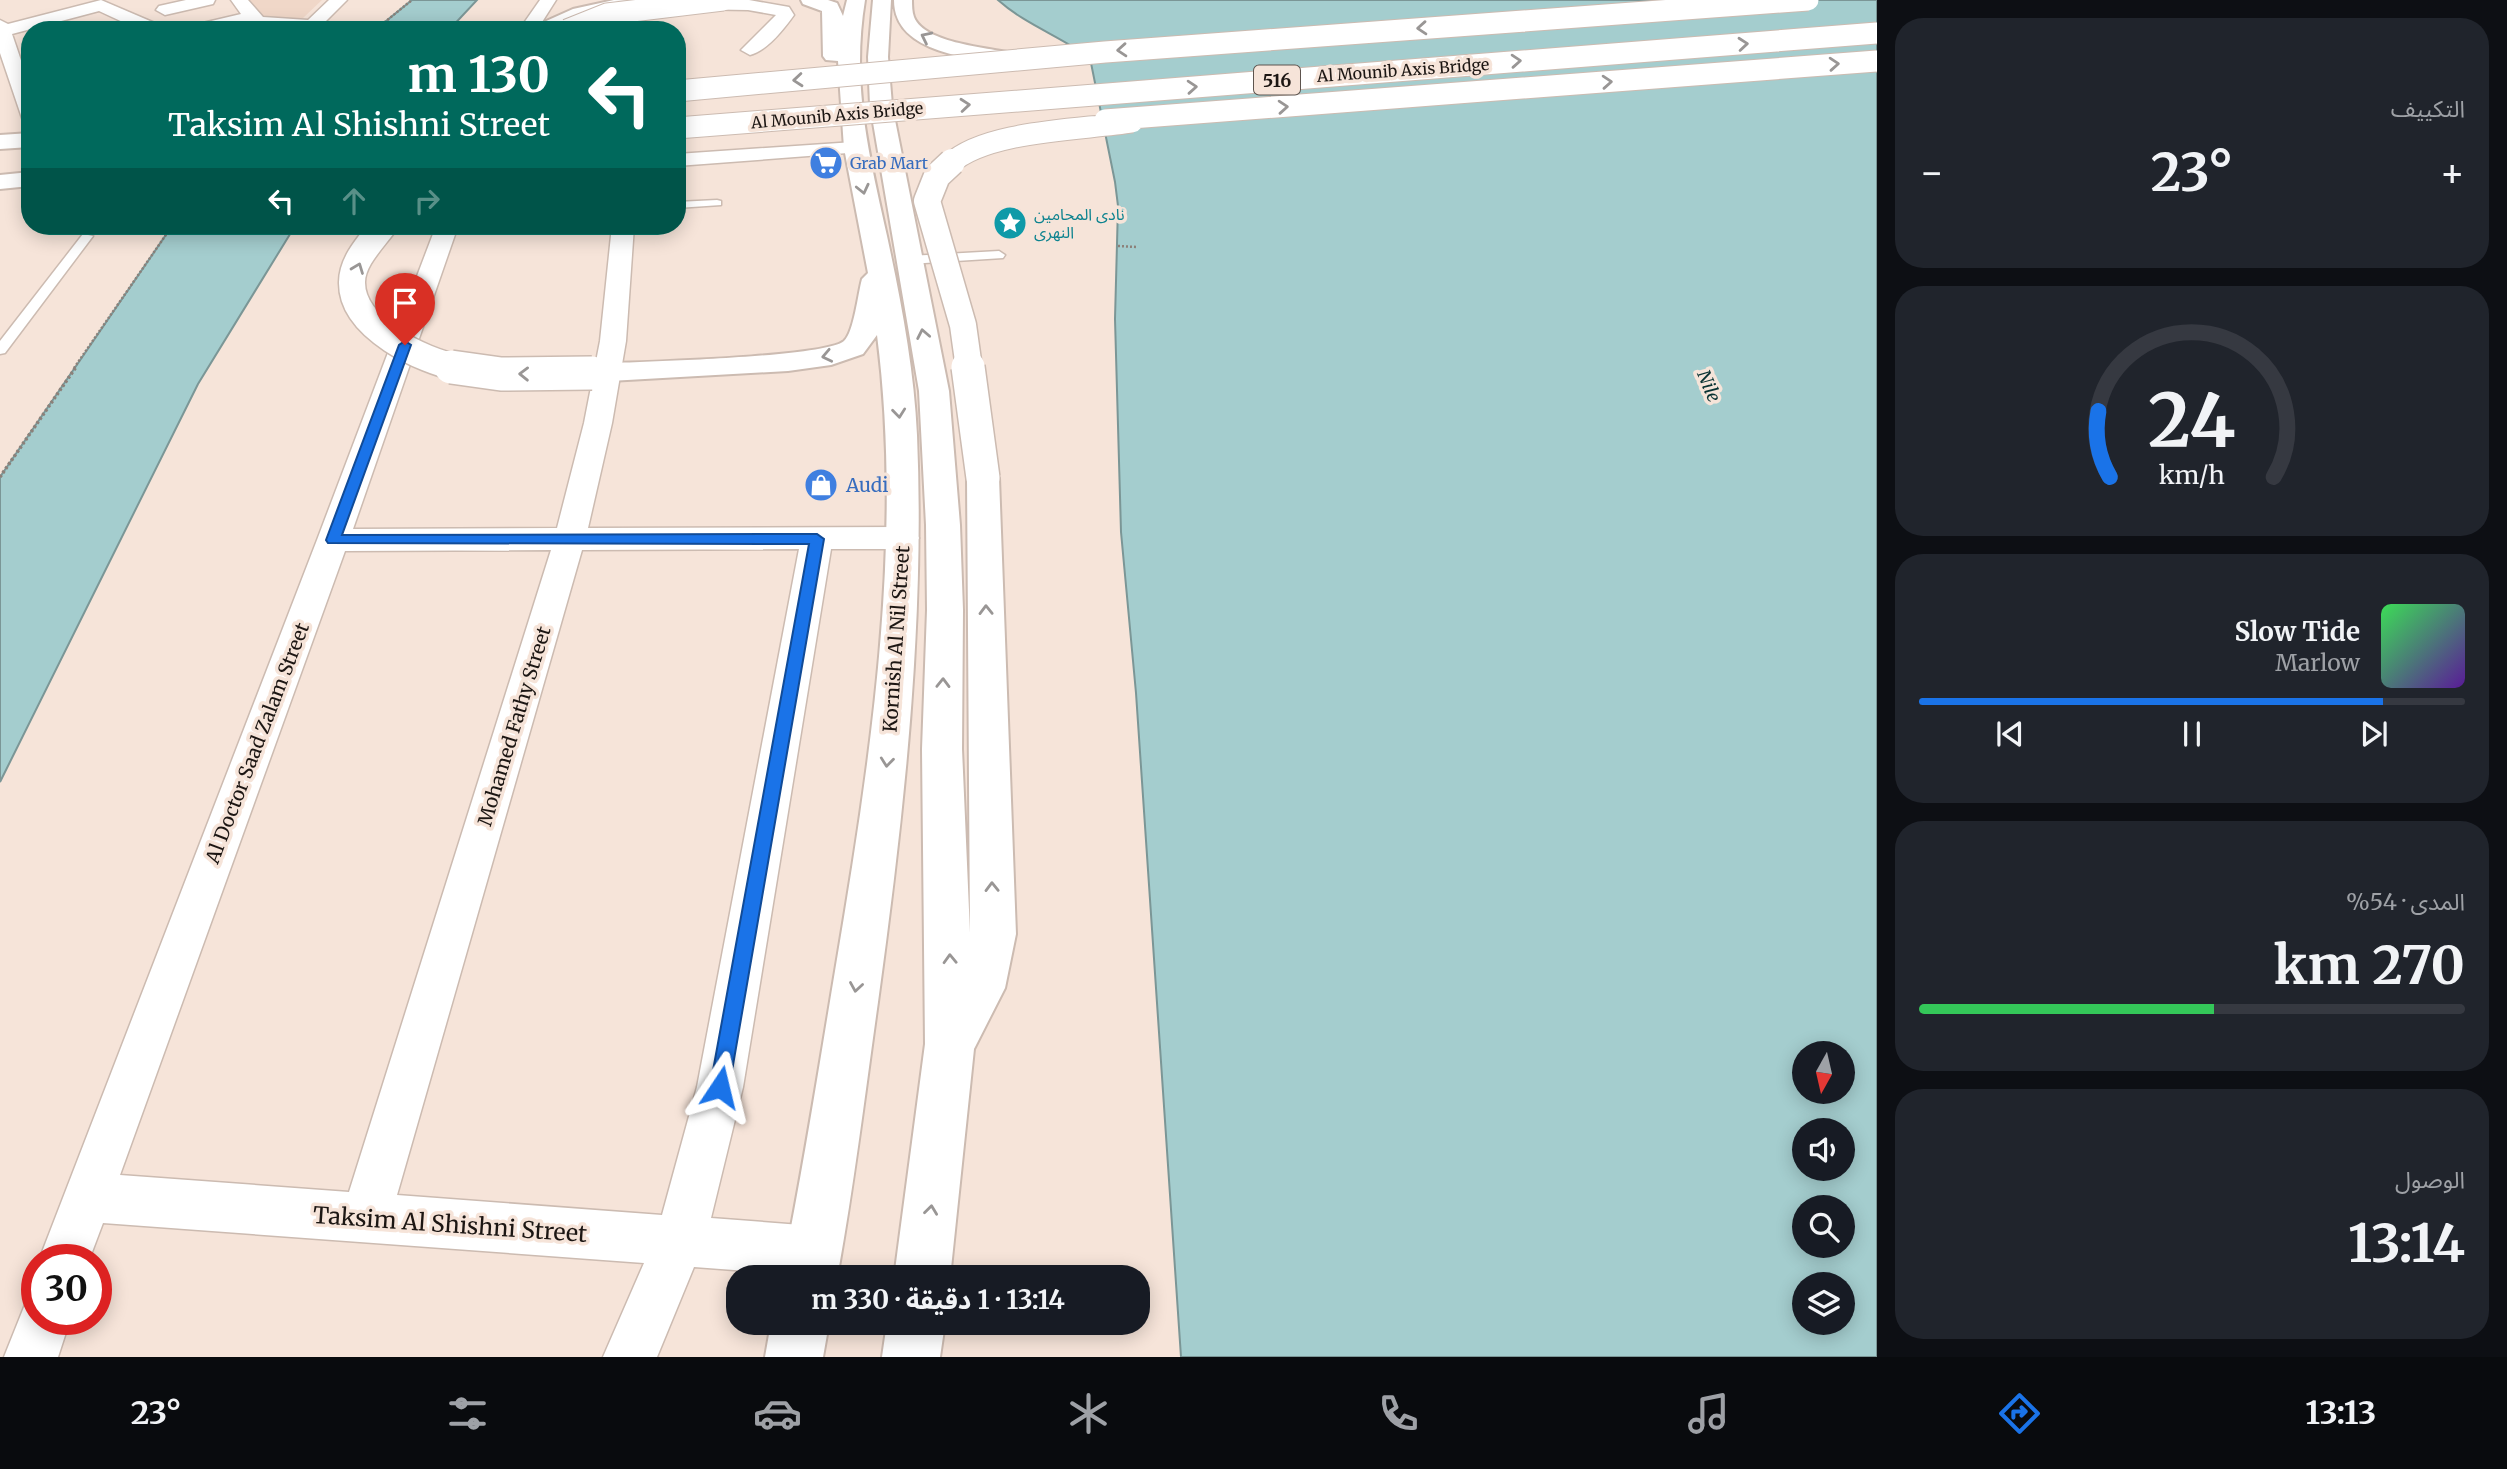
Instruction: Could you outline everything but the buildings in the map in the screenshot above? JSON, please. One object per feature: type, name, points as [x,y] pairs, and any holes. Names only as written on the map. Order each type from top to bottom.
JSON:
[{"type":"highway","points":[[559,21],[597,8],[653,0]]},
{"type":"highway","points":[[590,21],[607,14],[723,0]]},
{"type":"highway","points":[[810,0],[830,7],[834,15],[831,48],[838,66],[846,75]]},
{"type":"highway","name":"Kornish Al Nil Street","points":[[856,0],[850,26],[846,75],[854,148],[894,261],[934,391],[940,456],[945,610],[942,749],[950,1044],[924,1265]]},
{"type":"highway","name":"Kornish Al Nil Street","points":[[812,1264],[874,874],[892,710],[903,538],[901,427],[889,314],[894,261],[878,57],[883,0]]},
{"type":"highway","points":[[903,0],[902,17],[909,27],[923,36],[942,44],[1015,59]]},
{"type":"highway","name":"Al Mounib Axis Bridge","points":[[686,90],[1015,59],[1808,0]]},
{"type":"highway","name":"Al Mounib Axis Bridge","points":[[686,109],[1019,81],[1877,17]]},
{"type":"highway","name":"Al Mounib Axis Bridge","points":[[686,127],[1877,33]]},
{"type":"highway","name":"Al Mounib Axis Bridge","points":[[963,130],[1877,61]]},
{"type":"highway","points":[[950,1044],[981,988],[993,934],[983,478],[963,325],[927,201],[929,187],[937,174],[949,163],[985,144],[1101,128],[1154,117]]},
{"type":"highway","name":"Al Mounib Axis Bridge","points":[[686,150],[909,134]]},
{"type":"highway","points":[[0,142],[21,141]]},
{"type":"highway","points":[[0,162],[21,161]]},
{"type":"highway","points":[[0,182],[21,180]]},
{"type":"highway","points":[[376,235],[363,253],[352,282],[358,304],[372,324],[396,345],[425,360],[510,374],[600,373],[788,362],[831,356],[853,348],[863,335],[894,261]]},
{"type":"highway","points":[[794,1357],[798,1335]]},
{"type":"highway","points":[[911,1357],[914,1335]]},
{"type":"street","points":[[148,0],[182,21]]},
{"type":"street","points":[[165,10],[207,0]]},
{"type":"street","points":[[239,0],[259,21]]},
{"type":"street","points":[[316,21],[339,0]]},
{"type":"street","points":[[534,21],[548,0]]},
{"type":"street","points":[[578,21],[636,7],[721,3],[783,11],[785,15],[777,26],[750,50]]},
{"type":"street","points":[[40,21],[101,5],[138,21]]},
{"type":"street","points":[[109,21],[128,16]]},
{"type":"street","points":[[228,21],[253,16]]},
{"type":"street","points":[[211,21],[222,17]]},
{"type":"street","points":[[2,31],[21,26]]},
{"type":"street","points":[[2,31],[21,38]]},
{"type":"street","points":[[2,31],[21,67]]},
{"type":"street","points":[[686,159],[854,148]]},
{"type":"street","name":"Al Doctor Saad Zalam Street","points":[[70,1244],[333,540],[444,235]]},
{"type":"street","name":"Mohamed Fathy Street","points":[[366,1218],[570,539],[600,373],[613,341],[622,235]]},
{"type":"street","points":[[333,540],[903,538]]},
{"type":"street","points":[[630,1357],[680,1241],[720,1087],[817,539]]},
{"type":"street","name":"Taksim Al Shishni Street","points":[[86,1197],[680,1241],[812,1264]]},
{"type":"street","points":[[31,1357],[39,1335]]},
{"type":"lane","points":[[686,205],[717,203]]},
{"type":"lane","points":[[0,350],[87,236]]},
{"type":"lane","points":[[894,261],[999,255]]},
{"type":"path","points":[[386,21],[412,0]]},
{"type":"path","points":[[0,477],[166,235]]},
{"type":"path","points":[[1118,246],[1137,247]]},
{"type":"shaded area","points":[[247,0],[322,0],[303,18],[264,18]]},
{"type":"water","points":[[412,0],[477,0],[457,21],[386,21]]},
{"type":"water","name":"Nile","points":[[998,0],[1877,0],[1877,1357],[1181,1357],[1136,693],[1121,532],[1115,319],[1118,206],[1090,58],[1032,24]]},
{"type":"water","points":[[166,235],[289,235],[198,384],[0,782],[0,477]]},
{"type":"place","name":"Grab Mart","points":[[826,163]]},
{"type":"place","name":"نادى المحامين النهرى","points":[[1010,223]]},
{"type":"place","name":"Audi","points":[[821,485]]},
{"type":"route","points":[[405,345],[333,540],[817,539],[720,1087]]}]
